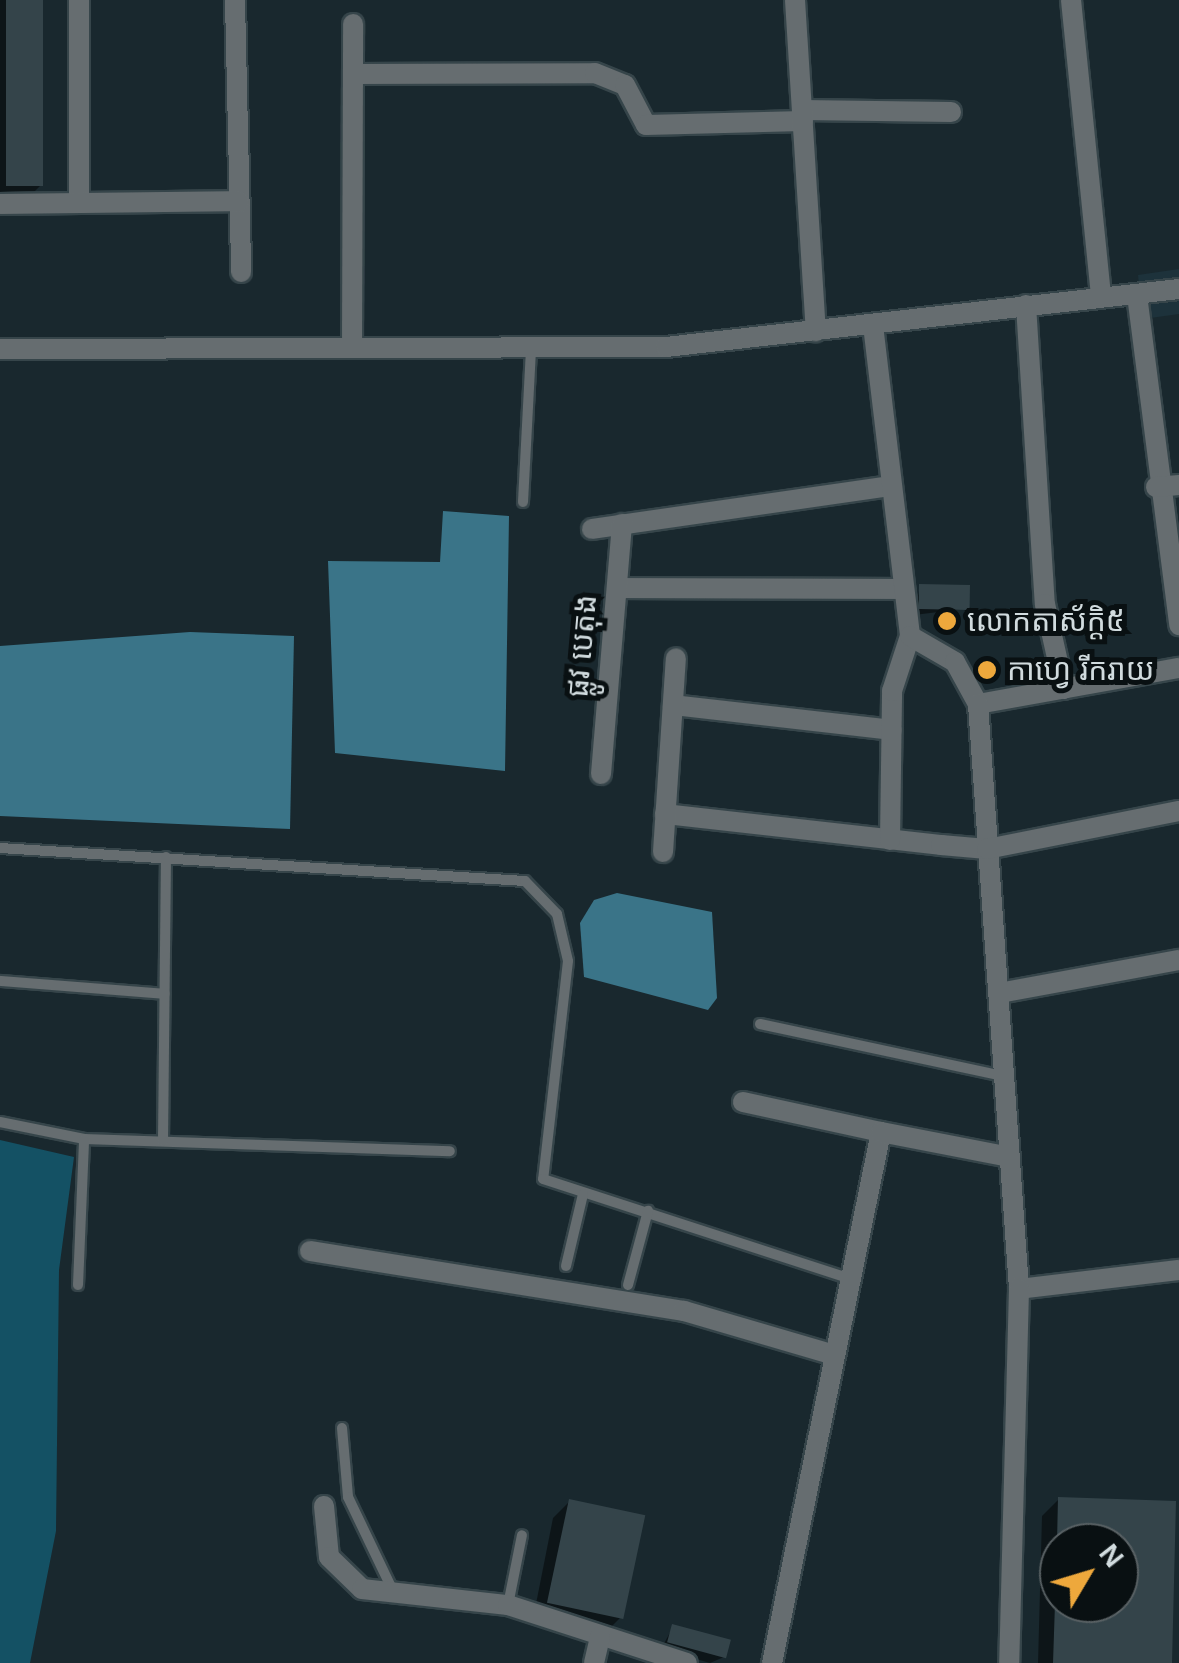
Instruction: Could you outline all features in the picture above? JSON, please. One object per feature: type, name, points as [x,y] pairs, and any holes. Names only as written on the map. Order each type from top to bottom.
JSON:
[{"type":"street","points":[[79,0],[79,203]]},
{"type":"street","points":[[235,0],[240,272]]},
{"type":"street","points":[[795,0],[816,332]]},
{"type":"street","points":[[1071,0],[1101,296]]},
{"type":"street","points":[[352,348],[354,24]]},
{"type":"street","points":[[353,74],[594,73],[624,84],[646,125],[951,112]]},
{"type":"street","points":[[0,204],[239,201]]},
{"type":"street","points":[[0,349],[531,352],[816,332],[1179,289]]},
{"type":"street","points":[[1138,295],[1156,487],[1179,626]]},
{"type":"street","points":[[1026,305],[1044,604],[1064,689]]},
{"type":"street","points":[[873,325],[901,589],[910,636],[896,665],[890,840]]},
{"type":"street","points":[[1156,487],[1179,485]]},
{"type":"street","points":[[592,529],[890,486]]},
{"type":"street","name":"ផ្លូវ បេតុង","points":[[601,774],[622,524]]},
{"type":"street","points":[[618,588],[901,589]]},
{"type":"street","points":[[910,636],[955,662],[978,704],[1019,1288],[1009,1663]]},
{"type":"street","points":[[662,852],[676,658]]},
{"type":"street","points":[[978,704],[1179,668]]},
{"type":"street","points":[[673,705],[892,730]]},
{"type":"street","points":[[665,814],[987,849],[1179,812]]},
{"type":"street","points":[[999,993],[1179,960]]},
{"type":"street","points":[[743,1102],[1010,1157]]},
{"type":"street","points":[[772,1663],[881,1132]]},
{"type":"street","points":[[310,1252],[684,1310],[834,1355]]},
{"type":"street","points":[[1019,1288],[1179,1270]]},
{"type":"street","points":[[324,1506],[329,1557],[342,1579],[395,1594],[508,1605],[687,1663]]},
{"type":"street","points":[[594,1663],[600,1637]]},
{"type":"lane","points":[[523,502],[531,352]]},
{"type":"lane","points":[[0,848],[508,877],[544,893],[568,961],[540,1172],[548,1184],[727,1232],[756,1255],[850,1279]]},
{"type":"lane","points":[[163,1141],[166,857]]},
{"type":"lane","points":[[0,981],[164,994]]},
{"type":"lane","points":[[760,1024],[1004,1076]]},
{"type":"lane","points":[[0,1122],[84,1139],[450,1151]]},
{"type":"lane","points":[[78,1285],[84,1139]]},
{"type":"lane","points":[[566,1266],[583,1194]]},
{"type":"lane","points":[[628,1285],[648,1211]]},
{"type":"lane","points":[[342,1428],[348,1498],[395,1594]]},
{"type":"lane","points":[[508,1605],[522,1535]]},
{"type":"shaded area","points":[[1179,269],[1179,314],[1143,319],[1138,275]]},
{"type":"shaded area","points":[[443,511],[509,516],[505,771],[335,753],[328,561],[440,562]]},
{"type":"shaded area","points":[[190,632],[294,636],[290,829],[0,816],[0,646]]},
{"type":"shaded area","points":[[617,893],[712,912],[717,998],[708,1010],[584,977],[580,923],[594,900]]},
{"type":"shaded area","points":[[0,1140],[74,1157],[59,1270],[56,1531],[30,1663],[0,1663]]},
{"type":"building","points":[[6,0],[43,0],[43,186],[6,186]]},
{"type":"building","points":[[919,584],[970,585],[970,610],[919,609]]},
{"type":"building","points":[[1058,1497],[1176,1501],[1172,1663],[1053,1663],[1054,1623],[1139,1623],[1139,1523],[1057,1523]]},
{"type":"building","points":[[569,1499],[645,1515],[623,1619],[547,1603]]},
{"type":"building","points":[[672,1624],[731,1640],[726,1658],[667,1642]]},
{"type":"place","name":"លោកតាស័ក្តិ៥","points":[[947,621]]},
{"type":"place","name":"កាហ្វេ រីករាយ","points":[[987,670]]}]
